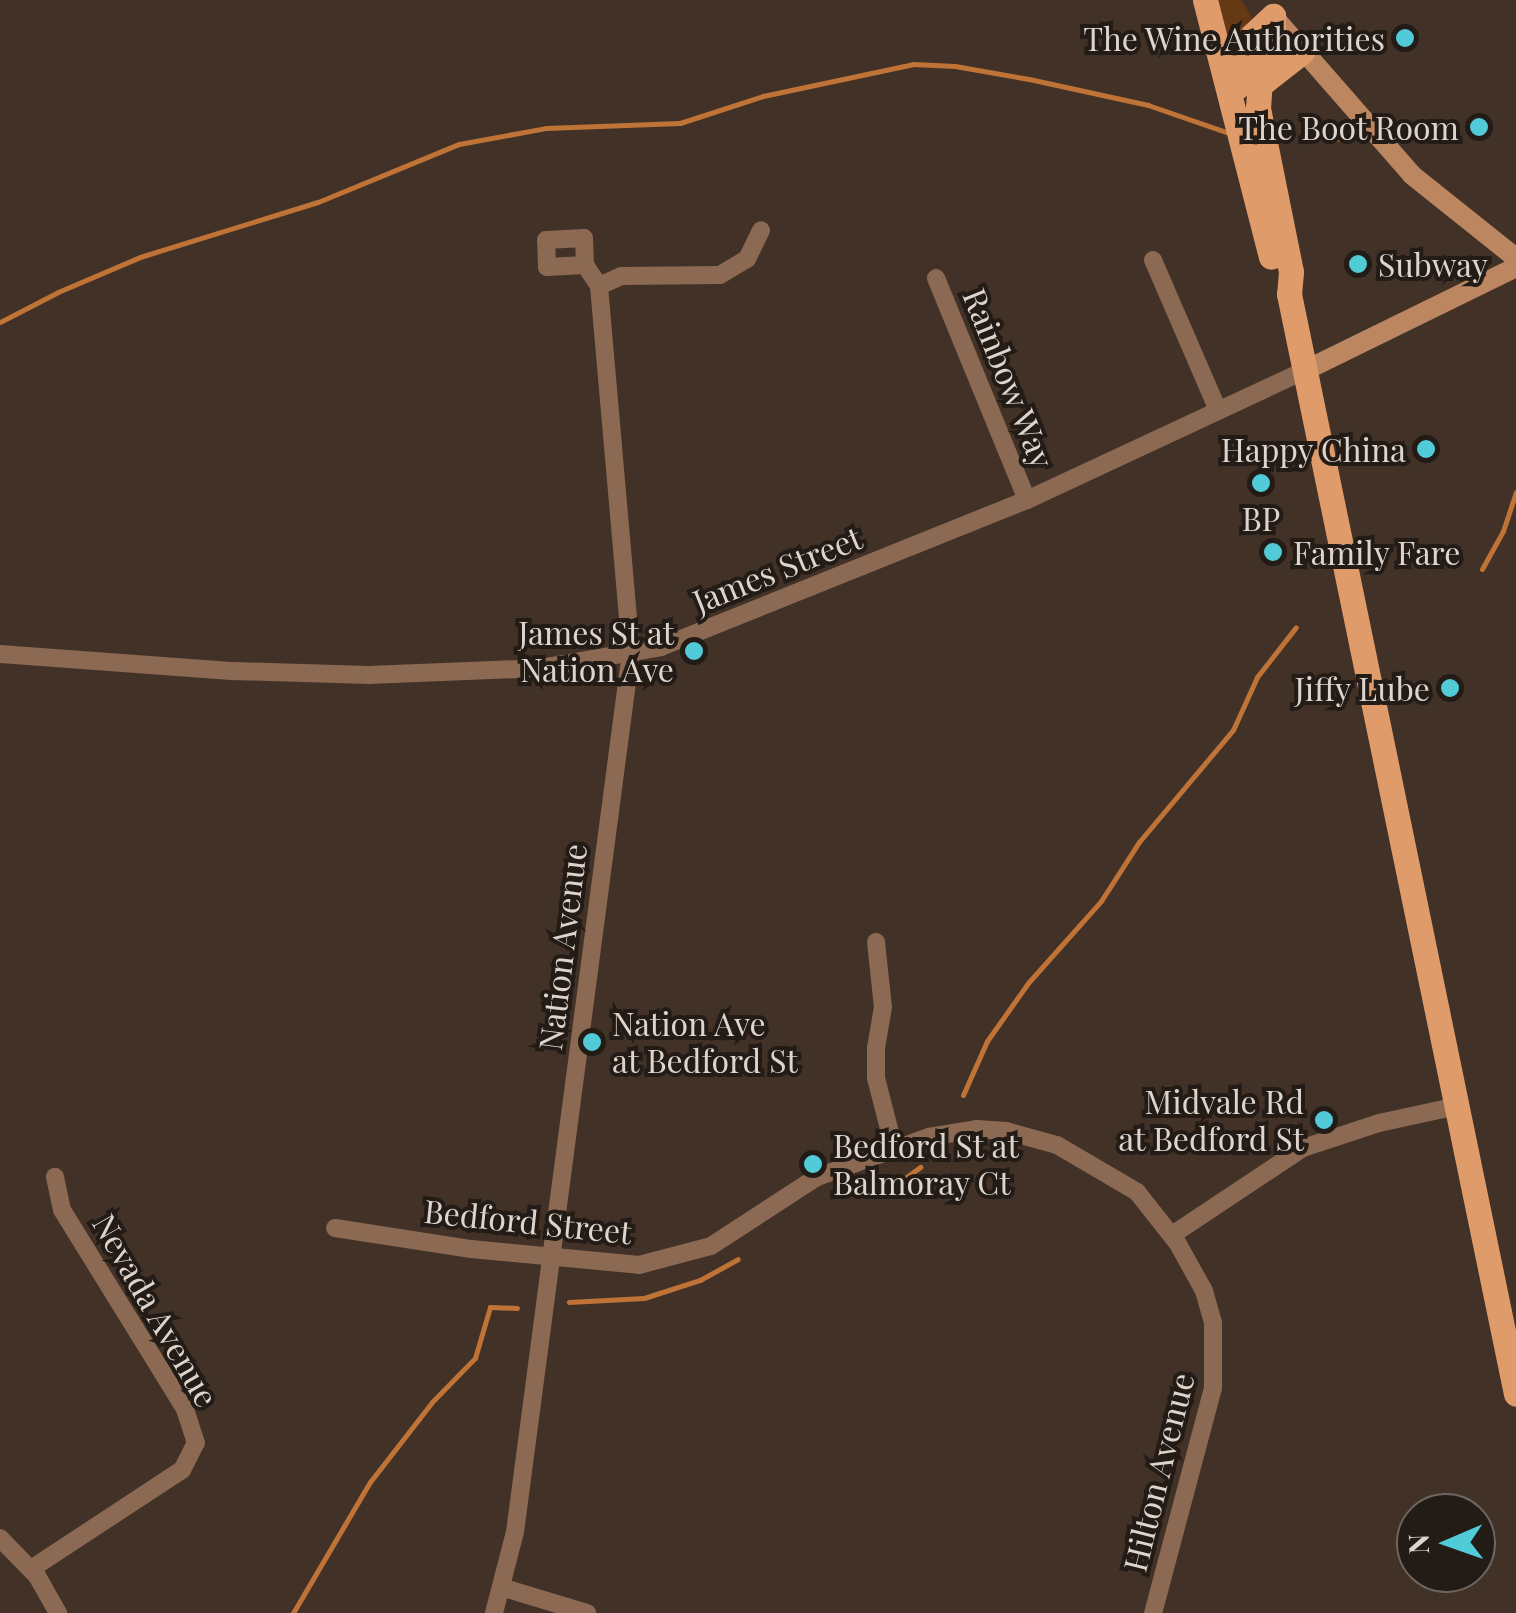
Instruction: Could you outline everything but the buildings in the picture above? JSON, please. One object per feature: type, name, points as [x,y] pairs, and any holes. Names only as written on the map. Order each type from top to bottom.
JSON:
[{"type":"main road","points":[[1205,0],[1274,268],[1289,294]]},
{"type":"main road","points":[[1234,103],[1244,42],[1266,8]]},
{"type":"main road","points":[[1266,8],[1272,36],[1261,66],[1259,120],[1291,272],[1289,294],[1516,1394]]},
{"type":"main road","points":[[1262,82],[1302,52]]},
{"type":"street","points":[[1266,8],[1412,175],[1454,213],[1516,258]]},
{"type":"street","points":[[586,265],[599,286],[614,277],[704,276],[735,269],[746,258],[761,230]]},
{"type":"street","points":[[1153,260],[1218,410]]},
{"type":"street","name":"James Street","points":[[0,654],[234,672],[369,675],[540,668],[631,652],[716,628],[1026,500],[1516,267]]},
{"type":"street","name":"Rainbow Way","points":[[936,278],[1026,500]]},
{"type":"street","name":"Nation Avenue","points":[[494,1613],[504,1588],[515,1532],[631,652],[599,286]]},
{"type":"street","points":[[876,942],[883,1007],[875,1067],[894,1148]]},
{"type":"street","points":[[1172,1234],[1303,1148],[1379,1123],[1457,1106]]},
{"type":"street","name":"Bedford Street","points":[[335,1228],[624,1266],[694,1253],[739,1229],[817,1177],[894,1148],[977,1129],[1040,1139],[1126,1182],[1172,1234]]},
{"type":"street","name":"Nevada Avenue","points":[[30,1568],[182,1470],[196,1443],[185,1409],[62,1210],[56,1176]]},
{"type":"street","name":"Hilton Avenue","points":[[1153,1613],[1196,1462],[1215,1365],[1211,1312],[1172,1234]]},
{"type":"street","points":[[0,1538],[30,1568],[58,1613]]},
{"type":"street","points":[[504,1588],[587,1613]]},
{"type":"shaded area","points":[[1212,0],[1241,0],[1252,17],[1228,56]]},
{"type":"waterway","points":[[0,322],[140,257],[318,202],[459,144],[546,128],[680,123],[763,96],[913,64],[955,66],[1029,79],[1148,105],[1229,133]]},
{"type":"waterway","points":[[1308,137],[1348,139]]},
{"type":"waterway","points":[[1482,569],[1503,531],[1516,492]]},
{"type":"waterway","points":[[963,1095],[987,1041],[1028,983],[1101,901],[1139,842],[1233,730],[1257,677],[1296,627]]},
{"type":"waterway","points":[[855,1187],[901,1181],[920,1167]]},
{"type":"waterway","points":[[569,1302],[644,1298],[700,1280],[738,1259]]},
{"type":"waterway","points":[[293,1613],[370,1482],[432,1402],[475,1358],[490,1307],[517,1308]]},
{"type":"place","name":"The Wine Authorities","points":[[1405,38]]},
{"type":"place","name":"The Boot Room","points":[[1479,127]]},
{"type":"place","name":"Subway","points":[[1358,264]]},
{"type":"place","name":"Happy China","points":[[1426,449]]},
{"type":"place","name":"BP","points":[[1261,483]]},
{"type":"place","name":"Family Fare","points":[[1273,552]]},
{"type":"place","name":"James St at Nation Ave","points":[[694,651]]},
{"type":"place","name":"Jiffy Lube","points":[[1450,688]]},
{"type":"place","name":"Nation Ave at Bedford St","points":[[592,1042]]},
{"type":"place","name":"Midvale Rd at Bedford St","points":[[1324,1120]]},
{"type":"place","name":"Bedford St at Balmoray Ct","points":[[813,1164]]}]
